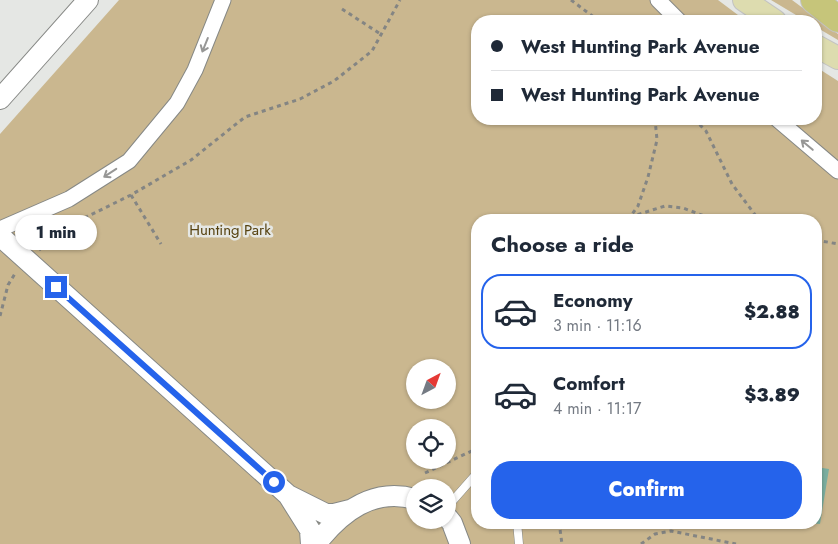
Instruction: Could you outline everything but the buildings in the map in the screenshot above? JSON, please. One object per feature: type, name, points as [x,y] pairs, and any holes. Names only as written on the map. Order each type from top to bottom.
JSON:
[{"type":"highway","points":[[814,0],[838,19]]},
{"type":"main road","points":[[0,99],[88,0]]},
{"type":"main road","points":[[744,0],[766,15]]},
{"type":"main road","points":[[822,49],[838,58]]},
{"type":"main road","points":[[0,236],[288,495],[326,514],[350,510],[373,498],[389,495],[406,498]]},
{"type":"main road","points":[[288,495],[310,530],[311,544]]},
{"type":"main road","points":[[316,544],[350,510]]},
{"type":"main road","points":[[454,529],[460,544]]},
{"type":"street","points":[[0,229],[69,200],[129,161],[177,103],[195,70],[223,0]]},
{"type":"street","points":[[658,0],[673,15]]},
{"type":"street","points":[[784,125],[838,171]]},
{"type":"lane","points":[[456,497],[471,480]]},
{"type":"lane","points":[[518,529],[519,544]]},
{"type":"path","points":[[37,252],[68,226],[131,194],[191,160],[245,117],[300,99],[334,81],[372,50],[400,0]]},
{"type":"path","points":[[571,0],[591,15]]},
{"type":"path","points":[[342,9],[382,35]]},
{"type":"path","points":[[632,214],[638,206],[648,177],[657,140],[656,125]]},
{"type":"path","points":[[700,125],[706,131],[732,184],[754,214]]},
{"type":"path","points":[[131,194],[161,244]]},
{"type":"path","points":[[643,214],[665,206],[683,208],[699,214]]},
{"type":"path","points":[[822,241],[838,244]]},
{"type":"path","points":[[0,316],[8,285],[18,269]]},
{"type":"path","points":[[425,473],[471,451]]},
{"type":"path","points":[[560,529],[562,544]]},
{"type":"path","points":[[641,544],[655,534],[671,532],[736,544]]},
{"type":"green space","name":"Hunting Park","points":[[119,0],[718,0],[738,15],[471,15],[471,125],[822,125],[822,71],[838,81],[838,544],[0,544],[0,134]]},
{"type":"green space","points":[[771,0],[792,0],[812,15],[796,15]]},
{"type":"green space","points":[[822,22],[838,34],[838,40],[822,31]]},
{"type":"shaded area","points":[[822,468],[829,469],[822,512]]},
{"type":"route","points":[[56,287],[274,482]]}]
